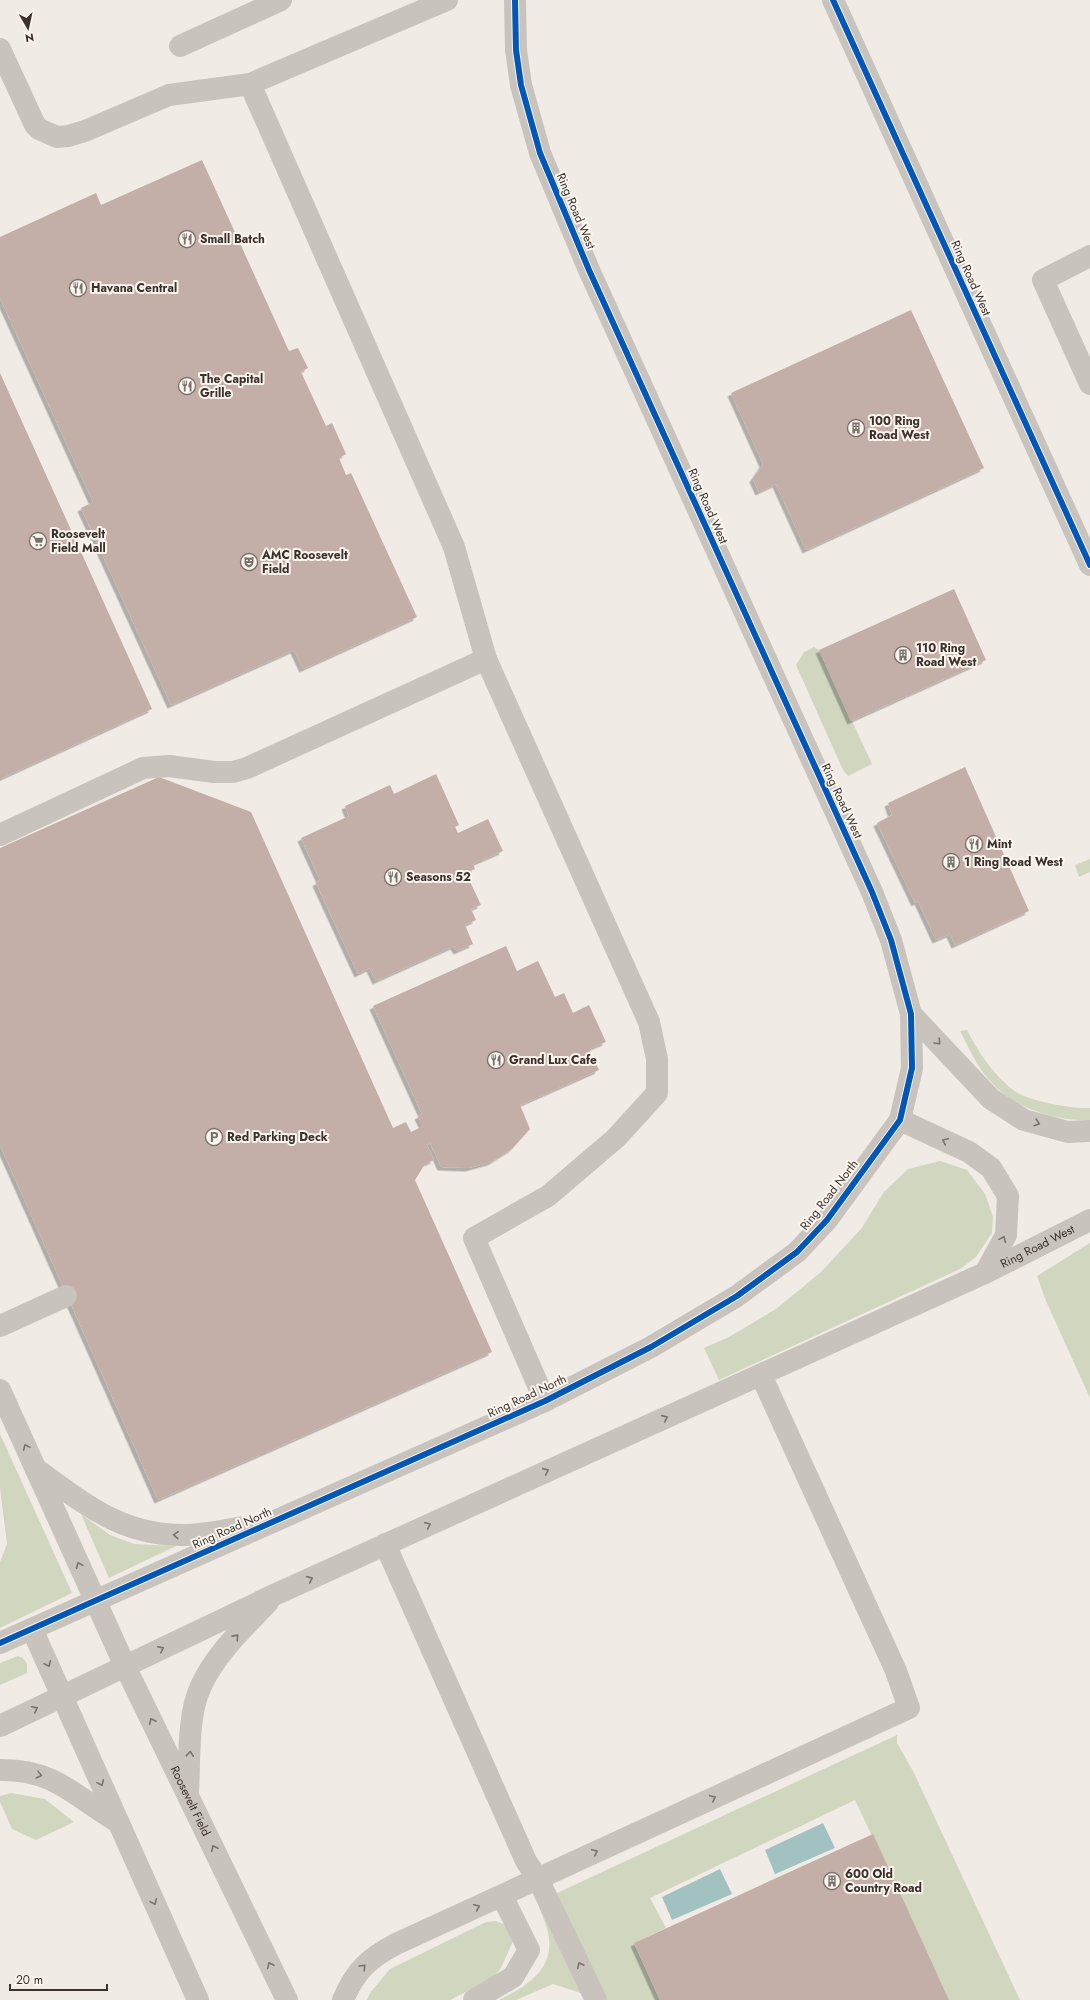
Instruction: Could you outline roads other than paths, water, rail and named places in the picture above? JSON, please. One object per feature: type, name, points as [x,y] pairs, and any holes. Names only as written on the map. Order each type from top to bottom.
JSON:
[{"type":"street","points":[[180,46],[281,0]]},
{"type":"street","points":[[0,49],[35,125],[44,132],[57,136],[68,136],[86,131],[169,95],[250,84],[447,0]]},
{"type":"street","name":"Ring Road West","points":[[515,0],[516,50],[521,85],[540,153],[589,270],[872,892],[891,940],[911,1014]]},
{"type":"street","name":"Ring Road West","points":[[833,0],[1090,565]]},
{"type":"street","points":[[250,84],[454,547],[486,659],[650,1022],[657,1060],[657,1093],[616,1138],[548,1196],[474,1238],[546,1401]]},
{"type":"street","points":[[1090,256],[1043,280],[1090,384]]},
{"type":"street","points":[[0,834],[143,768],[169,766],[214,772],[233,772],[247,768],[486,659]]},
{"type":"street","points":[[911,1014],[991,1099],[1024,1120],[1068,1132],[1090,1132]]},
{"type":"street","name":"Ring Road North","points":[[0,1643],[546,1401],[671,1335],[737,1296],[797,1252],[827,1220],[900,1120],[912,1068],[911,1014]]},
{"type":"street","points":[[0,1726],[274,1595],[985,1274],[1006,1235],[1008,1196],[991,1168],[969,1152],[900,1120]]},
{"type":"street","name":"Ring Road West","points":[[985,1274],[1090,1220]]},
{"type":"street","points":[[0,1326],[66,1296]]},
{"type":"street","points":[[343,2000],[358,1972],[374,1956],[396,1944],[909,1708],[896,1671],[761,1375]]},
{"type":"street","name":"Roosevelt Field","points":[[0,1390],[125,1666],[188,1793],[287,2000]]},
{"type":"street","points":[[35,1468],[94,1510],[122,1524],[155,1534],[187,1535],[270,1523]]},
{"type":"street","points":[[386,1544],[526,1861],[538,1879],[596,2000]]},
{"type":"street","points":[[188,1793],[192,1719],[200,1687],[218,1657],[274,1595]]},
{"type":"street","points":[[32,1629],[198,2000]]},
{"type":"street","points":[[0,1770],[26,1772],[54,1780],[67,1787],[93,1808],[118,1822]]},
{"type":"street","points":[[474,2000],[513,1977],[529,1950],[502,1896]]},
{"type":"water","points":[[823,1823],[835,1848],[775,1874],[765,1850]]},
{"type":"water","points":[[720,1869],[732,1894],[672,1920],[662,1897]]},
{"type":"place","name":"Small Batch","points":[[187,239]]},
{"type":"place","name":"Havana Central","points":[[78,288]]},
{"type":"place","name":"The Capital Grille","points":[[187,386]]},
{"type":"place","name":"100 Ring Road West","points":[[856,428]]},
{"type":"place","name":"Roosevelt Field Mall","points":[[38,541]]},
{"type":"place","name":"AMC Roosevelt Field","points":[[249,562]]},
{"type":"place","name":"110 Ring Road West","points":[[903,655]]},
{"type":"place","name":"Mint","points":[[974,844]]},
{"type":"place","name":"1 Ring Road West","points":[[951,862]]},
{"type":"place","name":"Seasons 52","points":[[393,877]]},
{"type":"place","name":"Grand Lux Cafe","points":[[496,1060]]},
{"type":"place","name":"Red Parking Deck","points":[[214,1137]]},
{"type":"place","name":"600 Old Country Road","points":[[832,1881]]}]
